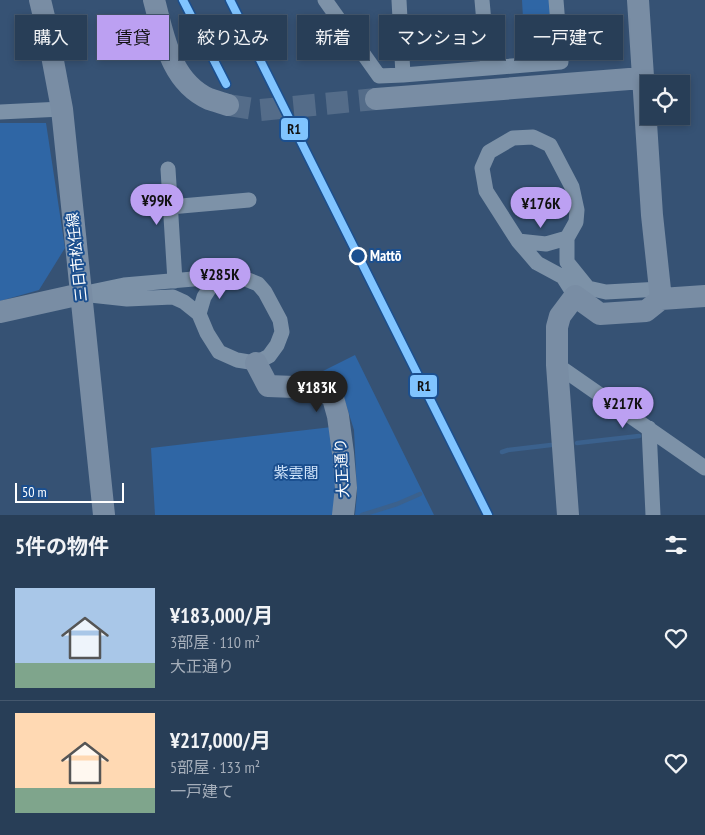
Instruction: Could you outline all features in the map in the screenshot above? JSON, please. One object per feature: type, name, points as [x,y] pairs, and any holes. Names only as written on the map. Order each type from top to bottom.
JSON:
[{"type":"street","name":"三日市松任線","points":[[40,0],[62,109],[104,515]]},
{"type":"street","points":[[154,0],[162,35],[175,66],[185,80],[196,90],[208,98],[228,105]]},
{"type":"street","points":[[326,0],[379,76],[561,62],[556,0]]},
{"type":"street","points":[[400,0],[403,75]]},
{"type":"street","points":[[482,0],[488,68]]},
{"type":"street","points":[[638,0],[642,75]]},
{"type":"street","points":[[376,98],[640,78]]},
{"type":"street","points":[[0,112],[62,109]]},
{"type":"street","points":[[582,292],[567,262],[567,238],[576,222],[577,210],[572,187],[550,145],[533,137],[513,138],[489,152],[482,168],[486,191],[518,241],[537,263],[564,277],[582,292],[600,314],[646,311],[661,294],[652,215],[645,125]]},
{"type":"street","points":[[168,169],[175,281]]},
{"type":"street","points":[[170,207],[249,200]]},
{"type":"street","points":[[518,241],[546,244],[567,238]]},
{"type":"street","points":[[0,312],[81,294],[124,285],[228,276],[243,278],[258,284],[265,292],[280,320],[282,332],[278,345],[269,356],[256,363],[237,360],[219,352],[207,333],[199,314],[184,302],[173,297],[127,299],[81,294]]},
{"type":"street","points":[[199,314],[204,297],[211,286],[228,276]]},
{"type":"street","points":[[568,515],[557,326],[560,316],[582,292]]},
{"type":"street","points":[[661,294],[705,296]]},
{"type":"street","name":"大正通り","points":[[256,363],[268,386],[295,387],[311,383],[333,398],[344,453],[346,488],[343,515]]},
{"type":"street","points":[[558,365],[705,468]]},
{"type":"street","points":[[649,428],[653,515]]},
{"type":"green space","points":[[522,0],[550,0],[551,15],[523,15]]},
{"type":"green space","points":[[0,123],[46,123],[65,248],[39,290],[0,301]]},
{"type":"green space","points":[[355,355],[434,515],[355,515],[357,494],[354,430],[345,401],[317,374]]},
{"type":"green space","name":"紫雲閣","points":[[332,427],[338,515],[155,515],[151,448]]},
{"type":"waterway","points":[[577,443],[639,436]]},
{"type":"waterway","points":[[502,452],[551,445]]},
{"type":"waterway","points":[[362,515],[397,504],[420,494]]},
{"type":"tunnel","points":[[228,105],[260,110],[376,99]]},
{"type":"transit line","name":"R1","points":[[183,0],[226,84]]},
{"type":"transit line","name":"R1","points":[[230,0],[488,515]]},
{"type":"place","name":"Mattō","points":[[358,256]]}]
